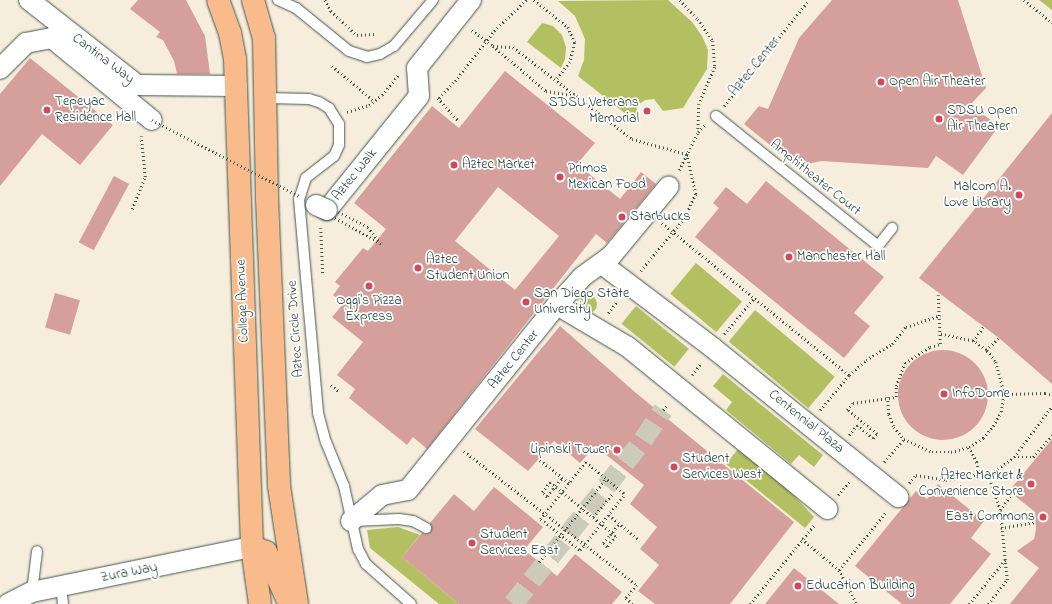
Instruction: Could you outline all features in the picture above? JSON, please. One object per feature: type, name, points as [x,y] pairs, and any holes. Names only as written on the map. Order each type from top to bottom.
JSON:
[{"type":"main road","name":"College Avenue","points":[[218,0],[230,33],[237,86],[252,547],[260,604]]},
{"type":"main road","name":"College Avenue","points":[[253,0],[264,38],[267,198],[279,486],[297,604]]},
{"type":"main road","points":[[252,547],[266,552],[290,604]]},
{"type":"street","name":"Cantina Way","points":[[29,0],[137,85],[237,86]]},
{"type":"street","name":"Aztec Walk","points":[[316,205],[327,210],[409,108],[418,96],[416,68],[471,0]]},
{"type":"street","points":[[0,69],[26,43],[52,38],[147,127]]},
{"type":"street","name":"Aztec Center","points":[[351,521],[382,494],[408,490],[450,440],[557,305],[582,277],[602,264],[672,181]]},
{"type":"street","name":"Centennial Plaza","points":[[602,264],[713,348],[838,448],[870,467],[898,497]]},
{"type":"street","points":[[557,305],[628,347],[827,509]]},
{"type":"street","name":"Zura Way","points":[[8,604],[32,592],[62,595],[252,547]]},
{"type":"lane","points":[[278,0],[296,8],[349,51],[367,57],[380,54],[394,46],[434,0]]},
{"type":"lane","name":"Aztec Circle Drive","points":[[266,98],[308,99],[319,102],[329,108],[339,124],[339,145],[334,156],[306,178],[299,200],[318,412],[326,442],[344,486],[358,549],[366,564],[411,604]]},
{"type":"lane","name":"Amphitheater Court","points":[[716,116],[878,246],[892,228]]},
{"type":"lane","points":[[351,521],[399,519],[413,521],[426,528]]},
{"type":"lane","points":[[32,592],[37,551]]},
{"type":"path","points":[[325,0],[331,11],[357,35],[374,34]]},
{"type":"path","points":[[455,81],[494,31],[526,0]]},
{"type":"path","points":[[534,0],[568,27],[575,43],[570,62],[556,79]]},
{"type":"path","name":"Aztec Center","points":[[680,0],[698,19],[713,41],[715,66],[700,104],[698,132]]},
{"type":"path","name":"Aztec Center","points":[[672,181],[698,132],[716,116],[808,0]]},
{"type":"path","points":[[1024,0],[1052,23]]},
{"type":"path","points":[[472,30],[537,82],[546,91],[577,96]]},
{"type":"path","points":[[493,46],[513,47],[556,79],[632,140],[687,154],[696,194],[685,218],[596,328]]},
{"type":"path","points":[[332,66],[374,101]]},
{"type":"path","points":[[438,98],[459,121]]},
{"type":"path","points":[[132,209],[145,177],[147,127]]},
{"type":"path","name":"Aztec Walk","points":[[147,127],[316,205]]},
{"type":"path","points":[[356,230],[381,244],[368,227],[360,223]]},
{"type":"path","points":[[673,232],[849,375]]},
{"type":"path","points":[[838,448],[858,425],[873,438],[876,434],[847,410],[854,403],[896,397],[896,386],[905,363],[930,347],[940,344],[941,334],[938,295]]},
{"type":"path","points":[[729,328],[755,298]]},
{"type":"path","points":[[822,408],[849,375],[866,360],[892,344],[911,324],[940,315]]},
{"type":"path","points":[[973,341],[984,326]]},
{"type":"path","points":[[888,398],[889,414],[894,427],[904,439],[932,452],[951,452],[969,447],[983,438],[994,426],[1001,412],[1004,394],[1000,373],[986,350],[973,341],[941,334]]},
{"type":"path","points":[[986,350],[999,338]]},
{"type":"path","points":[[680,390],[713,348]]},
{"type":"path","points":[[331,385],[340,392]]},
{"type":"path","points":[[1004,394],[1045,393],[1052,395]]},
{"type":"path","points":[[839,570],[916,475],[946,480],[979,474],[988,476],[1014,458],[1052,406]]},
{"type":"path","points":[[1014,458],[1033,457],[1052,435]]},
{"type":"path","points":[[750,604],[827,509],[870,467],[904,439]]},
{"type":"path","points":[[450,440],[566,528],[637,585],[626,598],[632,604]]},
{"type":"path","points":[[969,447],[977,462],[979,474]]},
{"type":"path","points":[[540,460],[569,484]]},
{"type":"path","points":[[586,462],[606,479],[626,494],[580,550],[541,519],[586,462]]},
{"type":"path","points":[[988,476],[1000,510],[1007,580],[988,604]]},
{"type":"path","points":[[562,478],[553,489],[547,496],[542,492],[550,482],[582,508],[593,517],[616,536],[607,547],[603,543],[610,535],[619,524]]},
{"type":"path","points":[[539,562],[606,479]]},
{"type":"path","points":[[593,517],[612,494]]},
{"type":"path","points":[[1000,510],[1012,494]]},
{"type":"path","points":[[608,515],[640,541]]},
{"type":"path","points":[[1001,528],[1035,522]]},
{"type":"path","points":[[802,539],[839,570],[857,604]]},
{"type":"path","points":[[968,604],[1005,560]]},
{"type":"green space","points":[[668,0],[692,22],[702,36],[708,50],[707,69],[683,108],[663,111],[654,99],[645,100],[638,105],[636,114],[627,115],[578,76],[584,60],[585,39],[575,16],[558,1]]},
{"type":"green space","points":[[1039,0],[1052,0],[1052,10]]},
{"type":"green space","points":[[542,23],[553,26],[562,35],[566,47],[565,59],[561,68],[527,42]]},
{"type":"green space","points":[[696,263],[742,302],[716,332],[670,294]]},
{"type":"green space","points":[[587,294],[594,297],[597,304],[594,311],[587,314],[580,311],[577,304],[580,297]]},
{"type":"green space","points":[[636,306],[689,349],[674,367],[622,324]]},
{"type":"green space","points":[[755,310],[835,377],[808,408],[729,341]]},
{"type":"green space","points":[[723,374],[823,455],[814,467],[799,455],[791,464],[726,410],[732,402],[713,386]]},
{"type":"green space","points":[[738,449],[789,490],[814,517],[805,528],[726,464]]},
{"type":"green space","points":[[398,527],[420,535],[402,557],[459,604],[439,604],[370,548],[367,530]]},
{"type":"building","points":[[138,0],[186,0],[205,36],[210,74],[177,74],[174,61],[163,40],[156,37],[160,32],[130,9]]},
{"type":"building","name":"Open Air Theater","points":[[832,0],[958,0],[986,88],[970,105],[999,126],[963,175],[936,156],[928,168],[822,161],[796,166],[744,124],[759,106],[768,109],[799,38]]},
{"type":"building","name":"Tepeyac Residence Hall","points":[[30,58],[113,125],[80,165],[42,134],[0,186],[0,94]]},
{"type":"building","name":"Aztec Student Union","points":[[505,71],[595,143],[577,164],[620,199],[641,172],[656,184],[607,243],[596,234],[427,449],[413,437],[407,445],[349,398],[355,389],[337,375],[363,342],[332,317],[344,303],[333,295],[340,286],[335,282],[363,248],[368,251],[386,229],[354,203],[432,106],[459,128]],"holes":[[[498,187],[559,236],[515,290],[455,241]]]},
{"type":"building","name":"Malcom A. Love Library","points":[[1052,113],[1052,384],[999,338],[919,278]]},
{"type":"building","points":[[114,176],[129,184],[94,250],[79,242]]},
{"type":"building","name":"Manchester Hall","points":[[766,181],[884,277],[854,313],[870,326],[844,358],[695,237],[719,208],[713,203],[726,187],[747,204]]},
{"type":"building","points":[[55,293],[80,300],[70,335],[45,328]]},
{"type":"building","name":"Student Services West","points":[[560,326],[636,393],[794,522],[730,604],[655,604],[638,591],[659,565],[640,549],[657,527],[630,504],[644,485],[595,446],[580,463],[554,441],[528,471],[475,429]]},
{"type":"building","name":"InfoDome","points":[[943,350],[960,353],[975,363],[985,378],[988,395],[985,412],[975,427],[960,437],[943,440],[926,437],[911,427],[901,412],[898,395],[901,378],[911,363],[926,353]]},
{"type":"building","name":"East Commons","points":[[1052,439],[1052,604],[1010,604],[1039,568],[1017,551],[1034,539],[1036,529],[1035,512],[1009,491]]},
{"type":"building","points":[[938,484],[984,521],[971,538],[991,554],[950,604],[902,604],[855,566],[916,491],[927,499]]},
{"type":"building","name":"Student Services East","points":[[494,487],[543,527],[524,550],[557,576],[575,554],[622,592],[612,604],[459,604],[402,557],[422,533],[427,534],[431,531],[430,523],[454,494],[474,511]]},
{"type":"building","name":"Education Building","points":[[794,568],[839,604],[765,604]]},
{"type":"tunnel","points":[[513,604],[643,440],[663,410]]},
{"type":"place","name":"Open Air Theater","points":[[881,82]]},
{"type":"place","name":"Tepeyac Residence Hall","points":[[47,110]]},
{"type":"place","name":"SDSU Veterans Memorial","points":[[647,111]]},
{"type":"place","name":"SDSU Open Air Theater","points":[[939,119]]},
{"type":"place","name":"Aztec Market","points":[[454,165]]},
{"type":"place","name":"Primos Mexican Food","points":[[560,177]]},
{"type":"place","name":"Malcom A. Love Library","points":[[1019,195]]},
{"type":"place","name":"Starbucks","points":[[622,217]]},
{"type":"place","name":"Manchester Hall","points":[[789,257]]},
{"type":"place","name":"Aztec Student Union","points":[[418,268]]},
{"type":"place","name":"Oggi's Pizza Express","points":[[369,286]]},
{"type":"place","name":"San Diego State University","points":[[526,302]]},
{"type":"place","name":"InfoDome","points":[[944,394]]},
{"type":"place","name":"Lipinski Tower","points":[[617,450]]},
{"type":"place","name":"Student Services West","points":[[674,467]]},
{"type":"place","name":"Aztec Market & Convenience Store","points":[[1031,484]]},
{"type":"place","name":"East Commons","points":[[1043,517]]},
{"type":"place","name":"Student Services East","points":[[472,543]]},
{"type":"place","name":"Education Building","points":[[798,586]]}]
